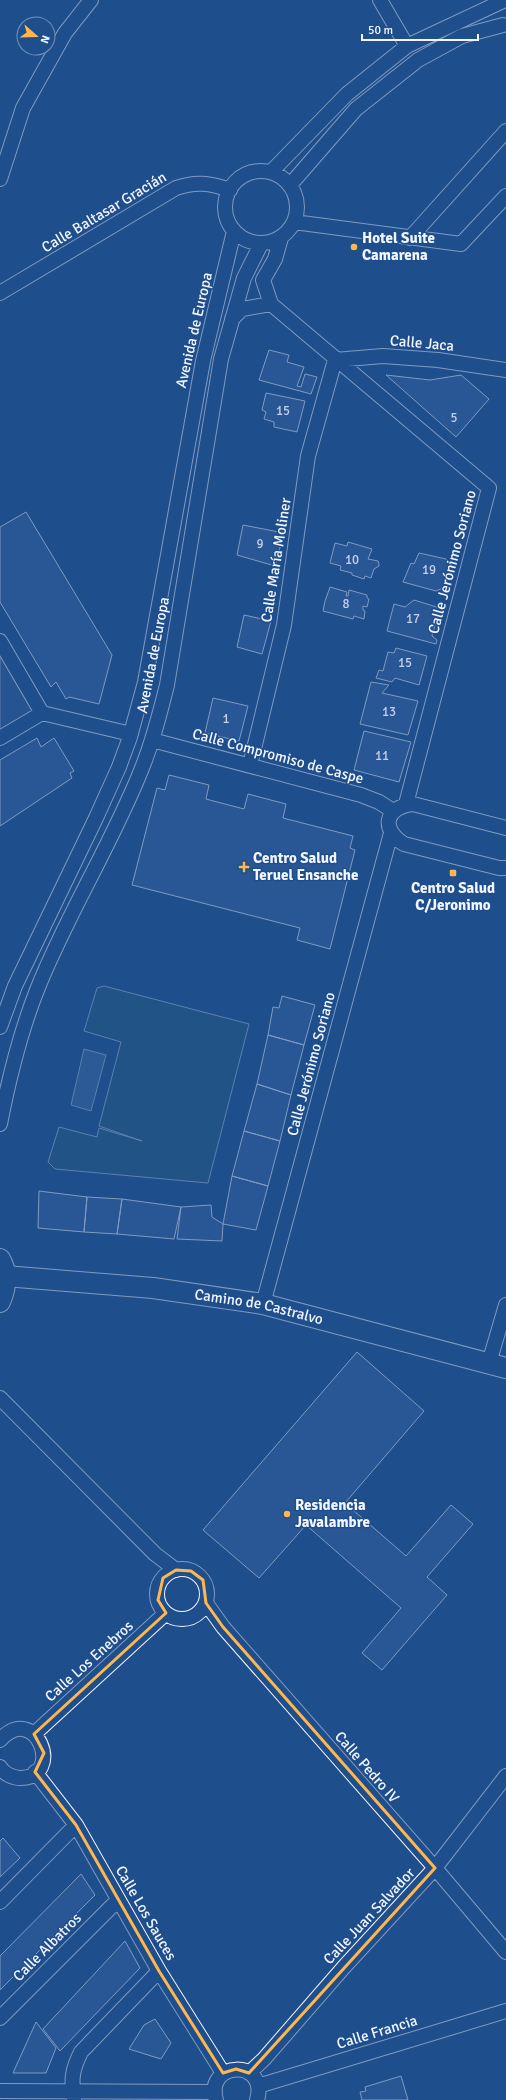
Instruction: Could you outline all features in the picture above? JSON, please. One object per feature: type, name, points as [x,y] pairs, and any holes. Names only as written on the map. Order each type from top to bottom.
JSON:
[{"type":"street","points":[[0,179],[24,108],[65,33],[91,0]]},
{"type":"street","points":[[380,0],[407,46]]},
{"type":"street","points":[[271,172],[347,94],[407,46],[503,1]]},
{"type":"street","points":[[290,186],[356,109],[418,60],[462,36],[504,29],[501,13],[503,1]]},
{"type":"street","points":[[410,238],[506,131]]},
{"type":"street","points":[[232,319],[242,309],[271,304],[263,280],[275,259],[281,238],[294,222],[297,203],[290,186],[282,177],[271,172],[262,171],[246,175],[238,179],[230,190],[225,203],[226,213],[234,231],[247,240],[261,244],[281,238]]},
{"type":"street","name":"Calle Baltasar Gracián","points":[[0,293],[176,188],[201,182],[230,190]]},
{"type":"street","points":[[294,222],[462,244],[506,196]]},
{"type":"street","name":"Avenida de Europa","points":[[0,1027],[15,986],[96,818],[119,767],[131,734],[145,682],[203,361],[234,231]]},
{"type":"street","name":"Avenida de Europa","points":[[0,1124],[20,1036],[38,988],[119,821],[142,769],[152,740],[167,685],[221,360],[244,278],[261,244]]},
{"type":"street","name":"Calle Jerónimo Soriano","points":[[271,304],[335,360],[489,488],[406,804]]},
{"type":"street","name":"Calle Jaca","points":[[335,360],[383,356],[438,360],[506,370]]},
{"type":"street","name":"Calle María Moliner","points":[[250,765],[284,625],[308,456],[335,360]]},
{"type":"street","points":[[0,641],[42,712],[131,734]]},
{"type":"street","points":[[0,738],[42,712]]},
{"type":"street","name":"Calle Compromiso de Caspe","points":[[152,740],[361,795],[379,802],[393,811]]},
{"type":"street","points":[[393,811],[406,804],[422,805],[506,828]]},
{"type":"street","name":"Calle Jerónimo Soriano","points":[[263,1304],[391,833],[388,819],[393,811]]},
{"type":"street","points":[[487,823],[506,816]]},
{"type":"street","points":[[391,833],[393,837],[404,844],[499,868],[506,868]]},
{"type":"street","points":[[0,1302],[4,1291],[3,1268]]},
{"type":"street","name":"Camino de Castralvo","points":[[3,1268],[263,1304],[498,1366]]},
{"type":"street","points":[[498,1366],[506,1305]]},
{"type":"street","points":[[0,1398],[155,1554],[176,1570]]},
{"type":"street","points":[[176,1570],[191,1571],[203,1580],[206,1587],[206,1602],[196,1615],[189,1618],[173,1617],[166,1613],[158,1600],[160,1585],[169,1573],[176,1570]]},
{"type":"street","name":"Calle Pedro IV","points":[[206,1602],[223,1627],[435,1868],[506,1952]]},
{"type":"street","name":"Calle Los Enebros","points":[[34,1734],[166,1613]]},
{"type":"street","points":[[0,1740],[12,1731],[20,1730],[34,1734],[39,1739],[44,1753],[43,1760],[35,1772],[21,1778],[7,1774],[0,1769]]},
{"type":"street","name":"Calle Los Sauces","points":[[35,1772],[76,1825],[159,1971],[223,2073]]},
{"type":"street","name":"Calle Juan Salvador","points":[[249,2073],[264,2059],[344,1967],[435,1868],[506,1776]]},
{"type":"street","points":[[0,1902],[76,1825]]},
{"type":"street","name":"Calle Albatros","points":[[0,2018],[118,1900]]},
{"type":"street","points":[[74,2096],[72,2078],[74,2066],[81,2052],[159,1971]]},
{"type":"street","name":"Calle Francia","points":[[258,2093],[506,2011]]},
{"type":"street","points":[[0,2091],[74,2096],[215,2096],[215,2085],[223,2073],[236,2069],[249,2073],[258,2093]]},
{"type":"highlighted area","points":[[176,1570],[191,1571],[203,1580],[206,1603],[223,1627],[435,1868],[249,2073],[236,2069],[223,2073],[159,1971],[76,1825],[35,1772],[44,1753],[34,1734],[166,1613],[158,1600],[163,1578]]},
{"type":"shaded area","points":[[0,641],[42,713],[0,738]]},
{"type":"shaded area","points":[[104,986],[249,1024],[208,1183],[55,1169],[48,1162],[59,1127],[97,1137],[99,1128],[142,1141],[99,1126],[121,1042],[84,1031],[97,988]]},
{"type":"shaded area","points":[[84,1049],[106,1055],[91,1111],[71,1105]]},
{"type":"building","points":[[269,350],[289,355],[287,362],[304,367],[297,386],[301,387],[305,374],[317,377],[311,394],[259,380]]},
{"type":"building","points":[[386,375],[430,380],[461,375],[489,399],[456,437]]},
{"type":"building","points":[[266,393],[305,401],[297,432],[274,427],[274,422],[264,419],[266,412],[262,410]]},
{"type":"building","points":[[26,512],[112,655],[99,704],[69,697],[66,699],[56,682],[51,687],[0,602],[0,527]]},
{"type":"building","points":[[243,525],[284,533],[275,566],[237,555]]},
{"type":"building","points":[[348,542],[372,549],[368,559],[378,561],[379,566],[374,569],[371,578],[365,576],[364,579],[352,575],[352,573],[340,570],[341,566],[330,563],[335,543],[347,546]]},
{"type":"building","points":[[419,553],[446,559],[449,566],[443,588],[436,591],[403,582],[411,563],[414,564]]},
{"type":"building","points":[[330,587],[347,592],[346,596],[348,596],[349,590],[367,595],[367,598],[369,599],[367,607],[363,606],[363,610],[365,611],[364,619],[354,616],[353,619],[323,611]]},
{"type":"building","points":[[414,600],[440,608],[432,636],[437,640],[436,644],[387,631],[394,604],[405,607]]},
{"type":"building","points":[[244,615],[271,621],[262,654],[237,647]]},
{"type":"building","points":[[396,648],[427,656],[419,685],[395,678],[392,682],[376,678],[379,670],[383,671],[388,652],[394,653]]},
{"type":"building","points":[[371,682],[389,685],[382,693],[418,701],[408,735],[360,724]]},
{"type":"building","points":[[213,698],[248,706],[239,741],[205,733]]},
{"type":"building","points":[[364,731],[411,742],[399,782],[354,770]]},
{"type":"building","points":[[37,738],[41,747],[54,738],[74,771],[70,773],[72,778],[0,826],[0,760]]},
{"type":"building","name":"Centro Salud Teruel Ensanche","points":[[169,775],[209,785],[206,799],[244,809],[248,794],[286,804],[283,818],[353,836],[350,848],[355,850],[330,949],[297,940],[300,928],[132,885],[157,788],[165,790]]},
{"type":"building","points":[[282,996],[315,1005],[304,1045],[268,1035],[273,1007],[279,1008]]},
{"type":"building","points":[[268,1035],[304,1045],[291,1095],[257,1084]]},
{"type":"building","points":[[257,1084],[291,1095],[280,1141],[244,1131]]},
{"type":"building","points":[[244,1131],[280,1141],[268,1186],[232,1176]]},
{"type":"building","points":[[232,1176],[268,1186],[256,1230],[223,1224]]},
{"type":"building","points":[[39,1191],[87,1197],[84,1232],[38,1228]]},
{"type":"building","points":[[87,1197],[122,1199],[117,1234],[84,1232]]},
{"type":"building","points":[[122,1199],[181,1207],[174,1239],[117,1234]]},
{"type":"building","points":[[211,1205],[212,1217],[223,1224],[222,1241],[177,1239],[181,1207]]},
{"type":"building","name":"Residencia Javalambre","points":[[357,1352],[424,1411],[345,1503],[406,1556],[451,1505],[473,1524],[427,1577],[447,1595],[382,1670],[362,1653],[401,1608],[306,1525],[259,1578],[203,1530]]},
{"type":"building","points":[[3,1838],[20,1858],[0,1877],[0,1841]]},
{"type":"building","points":[[81,1874],[95,1895],[0,1990],[0,1956]]},
{"type":"building","points":[[125,1941],[140,1968],[60,2051],[43,2029]]},
{"type":"building","points":[[155,2019],[171,2043],[161,2059],[129,2049],[144,2025]]},
{"type":"building","points":[[36,2022],[56,2048],[46,2073],[13,2073]]},
{"type":"building","points":[[401,2076],[408,2100],[362,2100],[360,2092],[366,2091],[365,2087]]},
{"type":"place","name":"Hotel Suite Camarena","points":[[354,247]]},
{"type":"place","name":"Centro Salud Teruel Ensanche","points":[[244,867]]},
{"type":"place","name":"Centro Salud C/Jeronimo","points":[[453,873]]},
{"type":"place","name":"Residencia Javalambre","points":[[287,1514]]}]
